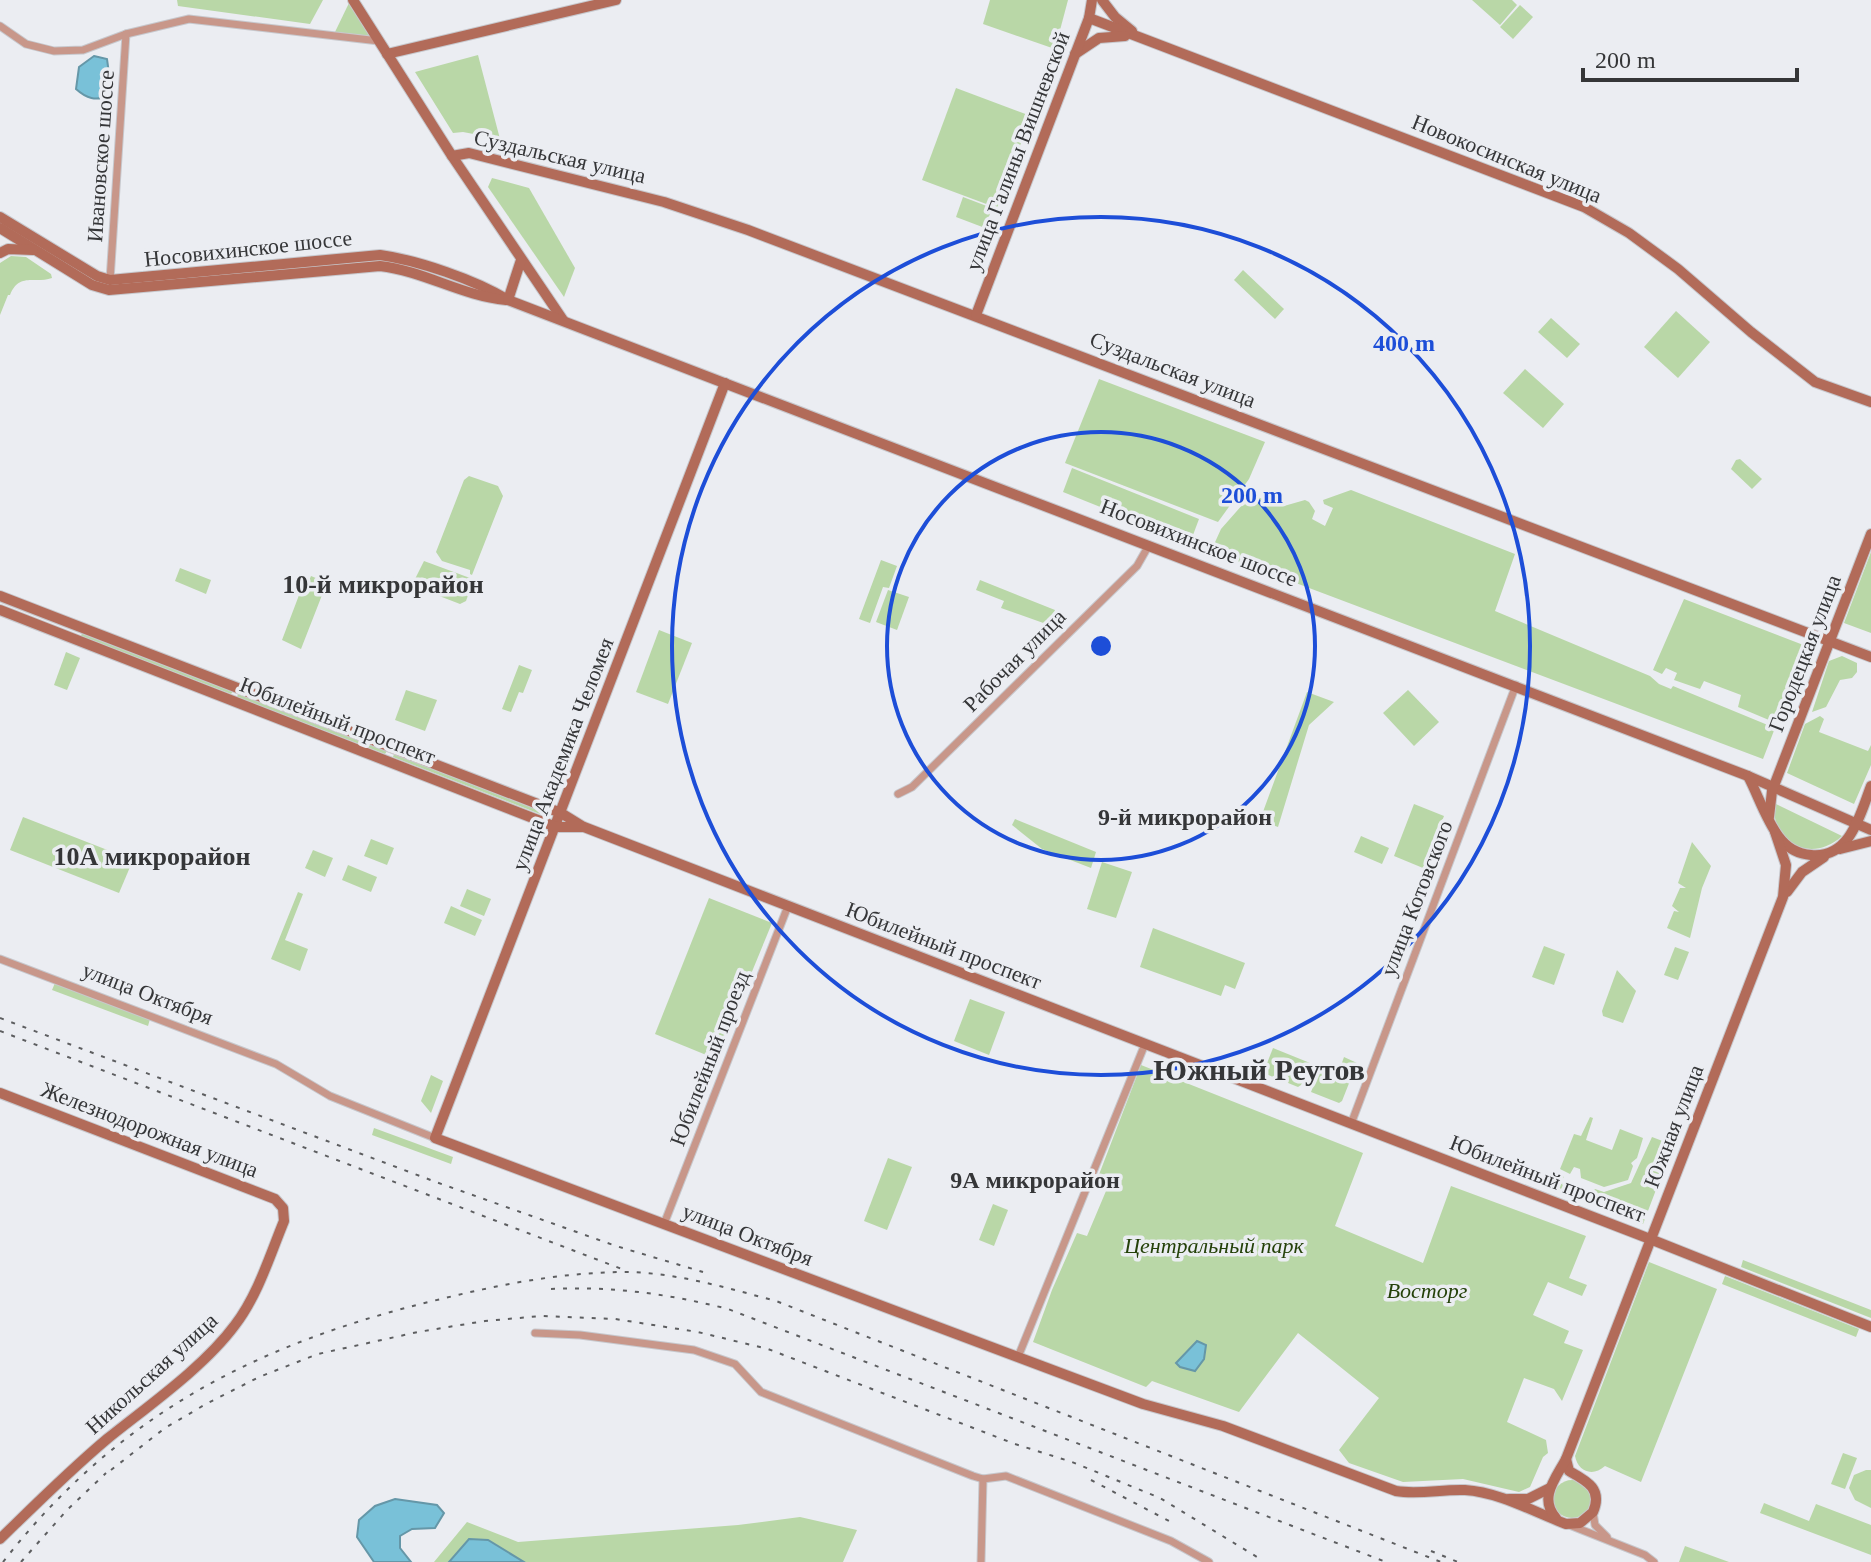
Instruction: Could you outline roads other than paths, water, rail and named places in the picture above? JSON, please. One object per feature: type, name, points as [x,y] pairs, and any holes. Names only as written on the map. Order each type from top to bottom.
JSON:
[{"type":"street","points":[[353,0],[452,156],[564,322]]},
{"type":"street","points":[[387,54],[616,0]]},
{"type":"street","name":"улица Галины Вишневской","points":[[976,315],[1089,18],[1092,0]]},
{"type":"street","points":[[1102,0],[1123,25],[1143,40]]},
{"type":"street","name":"Новокосинская улица","points":[[1089,18],[1584,207],[1629,233],[1678,269],[1815,382],[1871,402]]},
{"type":"street","points":[[0,26],[26,44],[54,51],[83,50],[126,34],[189,19],[379,41]]},
{"type":"street","name":"Ивановское шоссе","points":[[110,280],[126,34]]},
{"type":"street","points":[[1073,55],[1109,35],[1143,40]]},
{"type":"street","name":"Суздальская улица","points":[[452,156],[469,153],[695,211],[976,315],[1871,657]]},
{"type":"street","points":[[0,217],[97,276],[110,280]]},
{"type":"street","name":"Носовихинское шоссе","points":[[0,228],[92,285],[109,290],[380,266],[399,268],[486,298],[508,300]]},
{"type":"street","points":[[0,253],[8,249],[35,250]]},
{"type":"street","name":"Носовихинское шоссе","points":[[110,280],[380,255],[400,258],[492,290],[508,300],[564,322],[1516,685],[1774,786],[1871,830]]},
{"type":"street","points":[[508,300],[521,260]]},
{"type":"street","points":[[517,278],[528,276],[535,279]]},
{"type":"street","name":"улица Академика Челомея","points":[[435,1138],[725,383]]},
{"type":"street","name":"Городецкая улица","points":[[1769,817],[1769,799],[1871,534]]},
{"type":"street","name":"Рабочая улица","points":[[898,794],[912,787],[1137,566],[1149,545]]},
{"type":"street","name":"Юбилейный проспект","points":[[0,596],[561,813],[584,827],[1871,1327]]},
{"type":"street","name":"Юбилейный проспект","points":[[0,610],[556,827],[584,827]]},
{"type":"street","name":"улица Котовского","points":[[1351,1124],[1516,685]]},
{"type":"street","name":"Южная улица","points":[[1551,1486],[1566,1459],[1783,897],[1786,865],[1769,817],[1748,776]]},
{"type":"street","points":[[1832,852],[1850,837],[1871,786]]},
{"type":"street","points":[[1775,832],[1785,844],[1800,853],[1816,855],[1871,841]]},
{"type":"street","name":"Южная улица","points":[[1783,897],[1802,872],[1832,852]]},
{"type":"street","name":"Юбилейный проезд","points":[[664,1224],[788,906]]},
{"type":"street","name":"улица Октября","points":[[0,959],[276,1064],[330,1096],[435,1138],[1152,1407],[1223,1426],[1396,1491],[1466,1490],[1514,1500],[1528,1499],[1551,1486]]},
{"type":"street","points":[[1018,1357],[1145,1044]]},
{"type":"street","name":"Железнодорожная улица","points":[[0,1093],[275,1199],[283,1208]]},
{"type":"street","name":"Никольская улица","points":[[0,1539],[65,1475],[169,1389],[228,1335],[241,1317],[265,1268],[284,1221],[283,1208]]},
{"type":"street","points":[[535,1333],[580,1335],[694,1350],[735,1364],[761,1392],[983,1479],[1006,1476],[1171,1541],[1209,1562]]},
{"type":"street","points":[[1566,1459],[1569,1471],[1589,1481],[1596,1493],[1593,1512],[1595,1525],[1612,1541]]},
{"type":"street","points":[[1577,1475],[1563,1476],[1551,1486],[1548,1506],[1564,1522],[1580,1523],[1593,1512]]},
{"type":"street","points":[[981,1562],[983,1479]]},
{"type":"street","name":"улица Октября","points":[[1496,1497],[1612,1541],[1654,1562]]},
{"type":"water","points":[[94,56],[107,59],[111,88],[109,95],[95,99],[76,89],[79,67]]},
{"type":"water","points":[[1197,1341],[1206,1345],[1204,1359],[1195,1371],[1180,1367],[1176,1363]]},
{"type":"water","points":[[395,1499],[437,1505],[444,1513],[435,1528],[412,1529],[400,1536],[400,1548],[411,1562],[374,1562],[357,1537],[359,1520],[375,1506]]},
{"type":"water","points":[[469,1539],[488,1540],[524,1562],[449,1562]]},
{"type":"railway","points":[[0,1018],[436,1182],[616,1246],[703,1272]]},
{"type":"railway","points":[[0,1031],[627,1271]]},
{"type":"railway","points":[[3,1562],[48,1510],[95,1464],[145,1425],[198,1391],[253,1362],[313,1337],[441,1299],[533,1280],[627,1272],[684,1278],[776,1301],[1441,1562]]},
{"type":"railway","points":[[551,1289],[640,1292],[728,1309],[1386,1562]]},
{"type":"railway","points":[[111,1470],[165,1428],[206,1404],[259,1377],[318,1354],[485,1321],[541,1316],[615,1319],[698,1332],[768,1349],[1015,1444],[1072,1462],[1160,1498],[1262,1560]]},
{"type":"railway","points":[[21,1562],[67,1510],[106,1473]]},
{"type":"railway","points":[[1091,1480],[1169,1521]]},
{"type":"railway","points":[[1431,1551],[1458,1562]]},
{"type":"district","name":"10-й микрорайон","points":[[383,584]]},
{"type":"district","name":"9-й микрорайон","points":[[1185,817]]},
{"type":"district","name":"10А микрорайон","points":[[152,856]]},
{"type":"district","name":"Южный Реутов","points":[[1259,1070]]},
{"type":"district","name":"9А микрорайон","points":[[1035,1180]]},
{"type":"park label","name":"Центральный парк","points":[[1214,1245]]},
{"type":"park label","name":"Восторг","points":[[1427,1290]]}]
